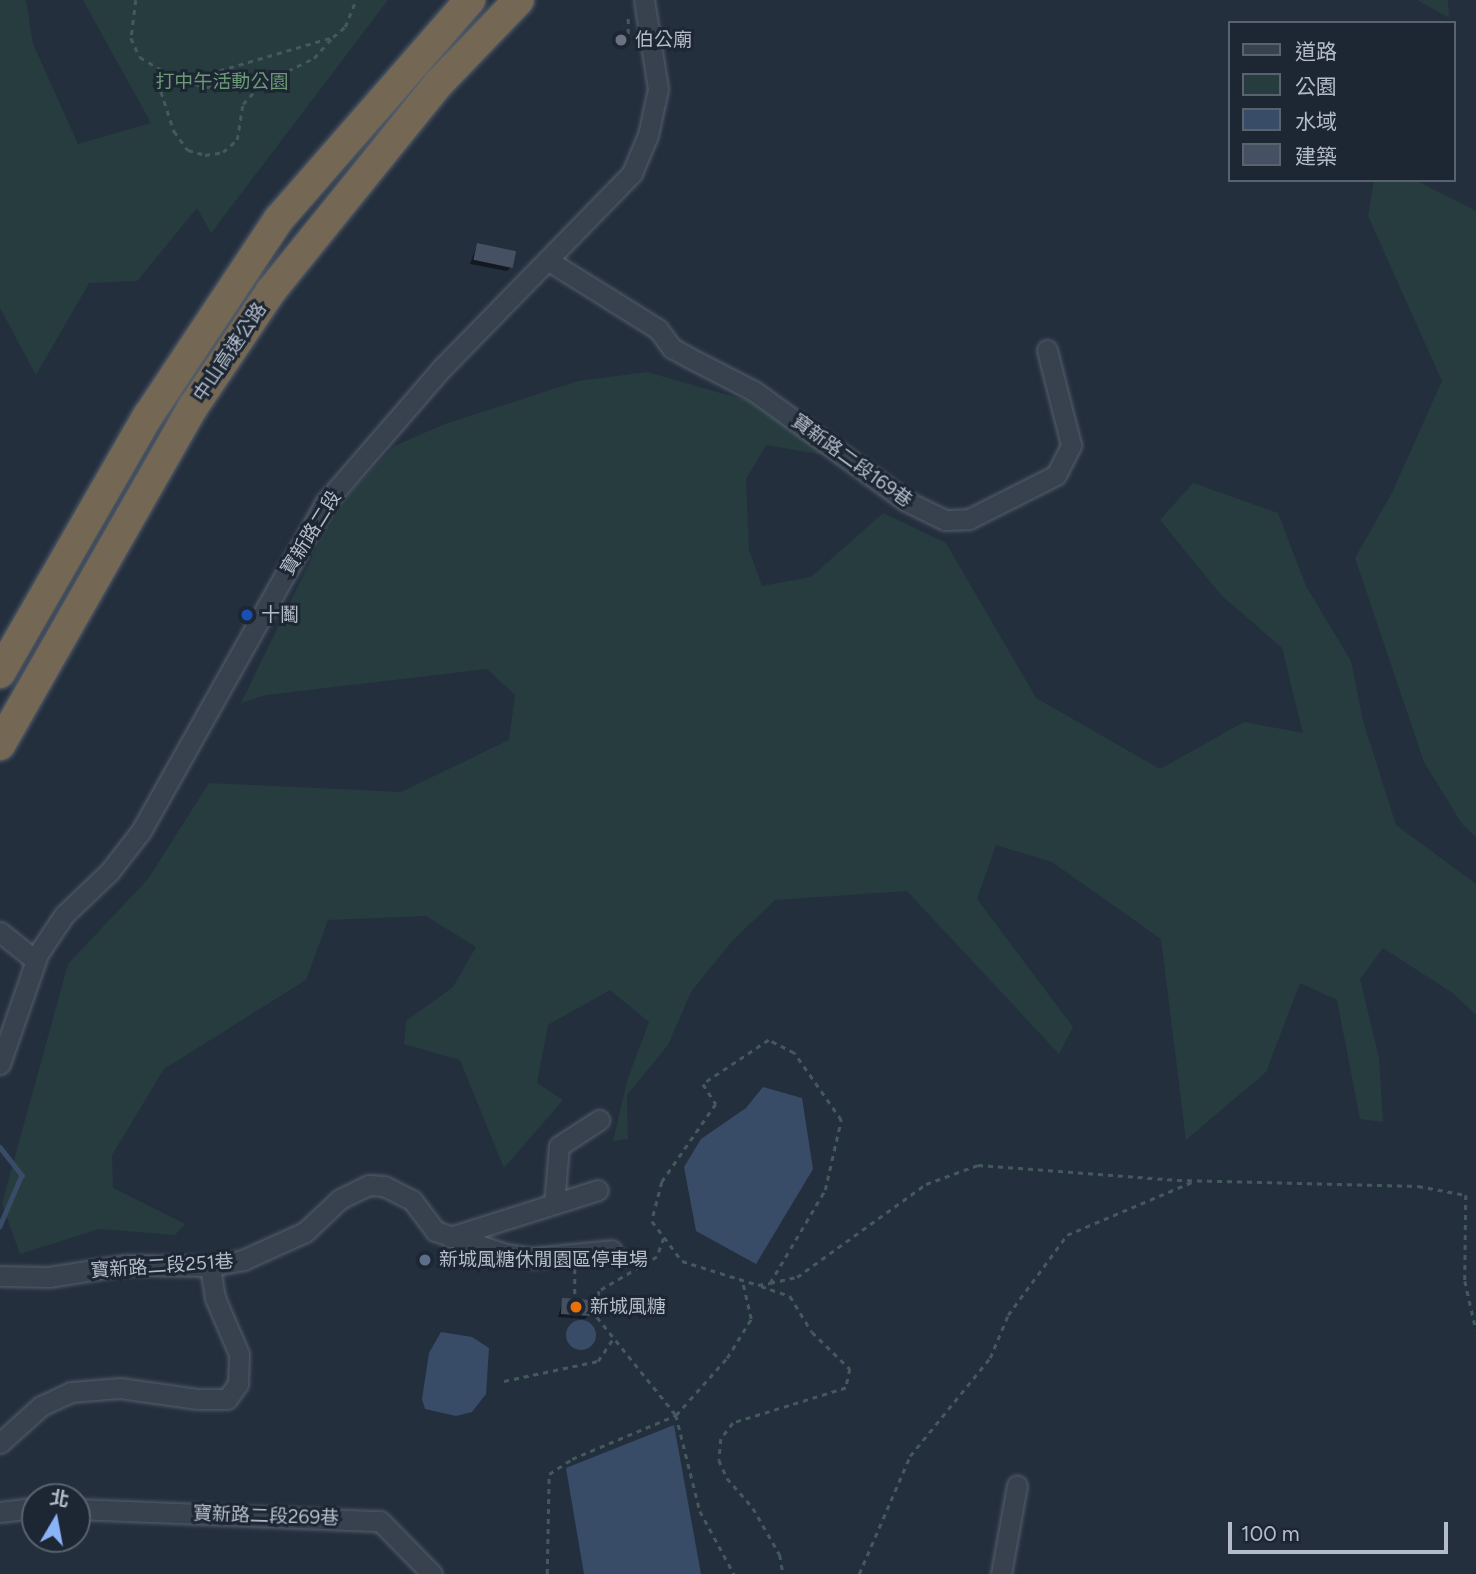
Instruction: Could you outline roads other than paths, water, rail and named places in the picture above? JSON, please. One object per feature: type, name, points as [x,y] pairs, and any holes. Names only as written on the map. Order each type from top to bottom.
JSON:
[{"type":"highway","name":"中山高速公路","points":[[0,673],[148,416],[279,219],[470,0]]},
{"type":"highway","name":"中山高速公路","points":[[0,745],[193,407],[271,291],[439,83],[519,0]]},
{"type":"street","name":"寶新路二段","points":[[0,1064],[36,960],[64,915],[110,871],[141,831],[325,503],[441,369],[632,173],[648,135],[658,89],[644,0]]},
{"type":"street","name":"寶新路二段169巷","points":[[549,261],[658,329],[672,348],[754,391],[906,501],[945,520],[969,519],[1056,475],[1071,445],[1047,351]]},
{"type":"street","points":[[0,932],[36,960]]},
{"type":"street","points":[[554,1204],[559,1146],[599,1120]]},
{"type":"street","name":"寶新路二段251巷","points":[[0,1276],[49,1278],[142,1264],[210,1266],[276,1248],[305,1232],[354,1190],[369,1185],[384,1186],[412,1200],[435,1231],[506,1254],[575,1255],[612,1250]]},
{"type":"street","points":[[450,1237],[598,1190]]},
{"type":"street","points":[[0,1443],[41,1406],[71,1392],[120,1388],[197,1399],[227,1398],[238,1384],[239,1354],[215,1298],[210,1266]]},
{"type":"street","points":[[1001,1574],[1017,1485]]},
{"type":"street","points":[[0,1512],[21,1510]]},
{"type":"street","name":"寶新路二段269巷","points":[[91,1510],[380,1521],[432,1574]]},
{"type":"water","points":[[763,1087],[802,1098],[813,1169],[756,1264],[696,1231],[684,1167],[701,1139],[746,1108]]},
{"type":"water","points":[[581,1320],[592,1324],[596,1335],[592,1346],[581,1350],[570,1346],[566,1335],[570,1324]]},
{"type":"water","points":[[441,1332],[472,1337],[489,1348],[486,1394],[472,1412],[456,1416],[425,1409],[422,1399],[429,1353]]},
{"type":"water","points":[[674,1425],[701,1574],[584,1574],[566,1468]]},
{"type":"waterway","points":[[0,1147],[22,1175],[0,1226]]},
{"type":"place","name":"伯公廟","points":[[621,40]]},
{"type":"place","name":"十鬮","points":[[247,615]]},
{"type":"place","name":"新城風糖休閒園區停車場","points":[[425,1260]]},
{"type":"place","name":"新城風糖","points":[[576,1307]]},
{"type":"park label","name":"打中午活動公園","points":[[222,82]]}]
